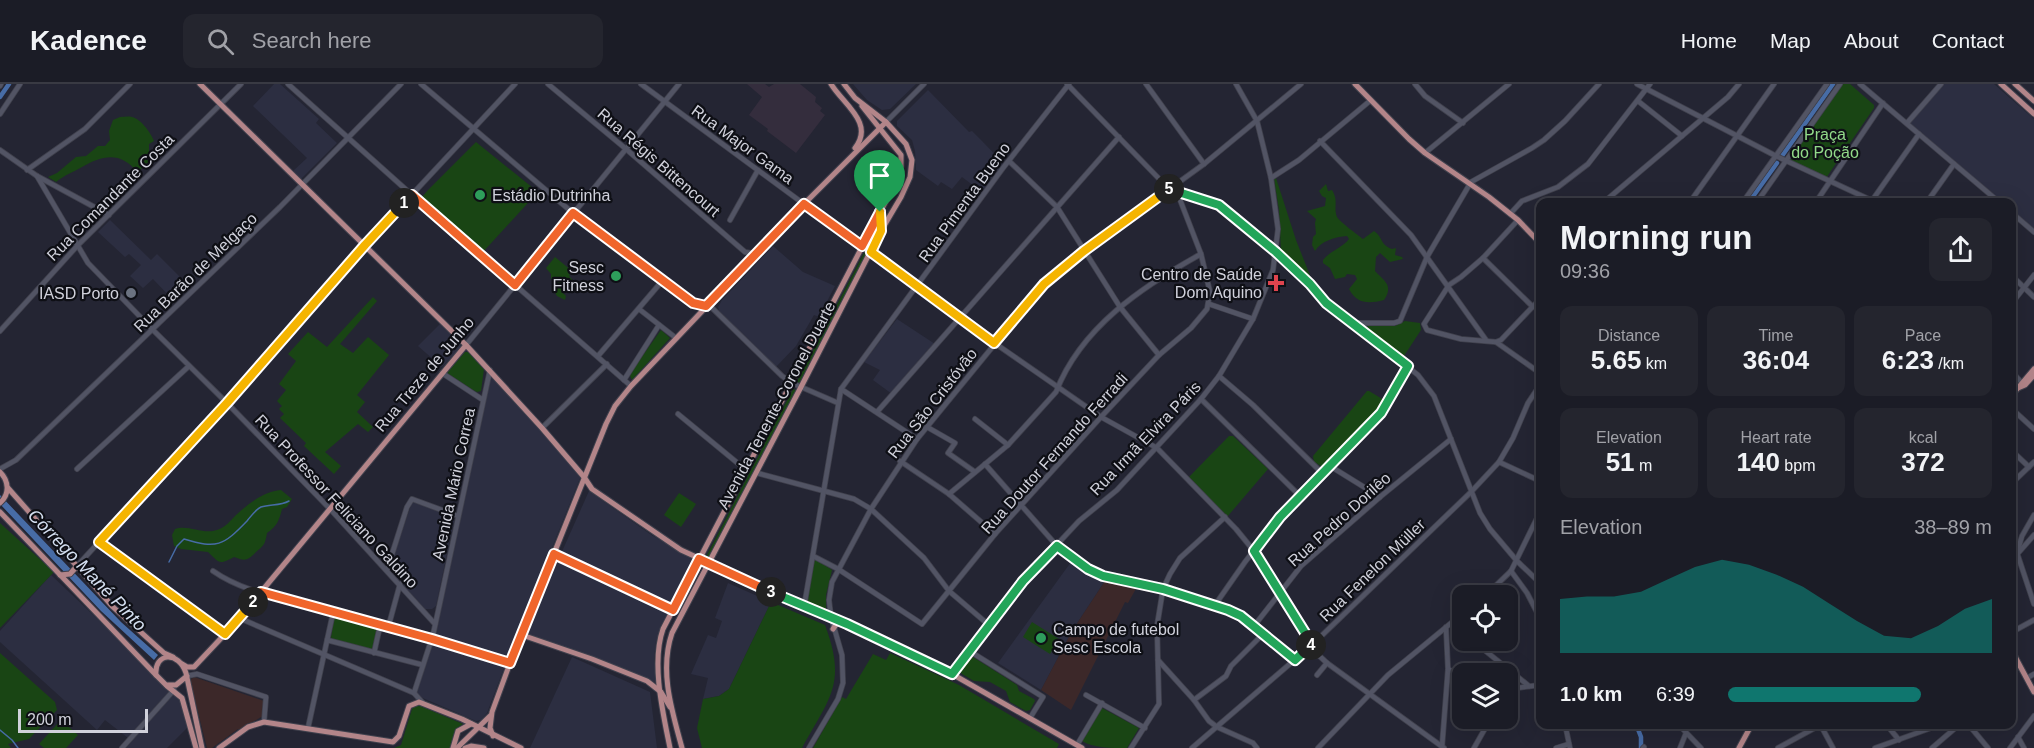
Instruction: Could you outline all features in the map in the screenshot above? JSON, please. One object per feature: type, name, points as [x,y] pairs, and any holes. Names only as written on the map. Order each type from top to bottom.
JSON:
[{"type":"main road","points":[[200,84],[466,345],[585,477],[592,489],[665,541],[699,559],[952,674],[1079,747]]},
{"type":"main road","name":"Avenida Tenente-Coronel Duarte","points":[[670,748],[661,692],[658,641],[880,212],[901,166],[901,155],[844,84]]},
{"type":"main road","points":[[1355,84],[1425,153],[1471,182],[1518,220],[1536,238]]},
{"type":"main road","points":[[2001,84],[2034,114]]},
{"type":"main road","points":[[2015,84],[2034,101]]},
{"type":"main road","points":[[831,85],[859,118],[862,128],[859,143],[841,166]]},
{"type":"main road","name":"Avenida Tenente-Coronel Duarte","points":[[682,748],[671,708],[666,670],[668,646],[672,633],[906,186],[912,163],[910,150],[886,122],[855,98]]},
{"type":"main road","points":[[494,736],[490,728],[492,712],[615,406],[707,305],[886,122]]},
{"type":"main road","points":[[880,212],[881,231]]},
{"type":"main road","name":"Rua Treze de Junho","points":[[183,663],[187,667],[194,667],[225,634],[331,510],[466,345]]},
{"type":"main road","points":[[2023,384],[2034,369]]},
{"type":"main road","points":[[2016,390],[2034,375]]},
{"type":"main road","points":[[0,471],[6,479],[8,488],[6,497],[0,502]]},
{"type":"main road","points":[[8,488],[75,568],[164,653],[183,663],[202,748]]},
{"type":"main road","points":[[578,496],[583,491],[592,489]]},
{"type":"main road","points":[[0,512],[156,675],[182,698],[196,748]]},
{"type":"main road","points":[[62,575],[70,574],[75,568]]},
{"type":"main road","points":[[833,629],[837,623],[841,622]]},
{"type":"main road","points":[[522,635],[647,681],[661,692],[671,708]]},
{"type":"main road","points":[[156,675],[159,663],[166,658],[173,657]]},
{"type":"main road","points":[[2016,658],[2034,692]]},
{"type":"main road","points":[[661,692],[666,670]]},
{"type":"main road","points":[[166,685],[176,685],[187,676]]},
{"type":"main road","points":[[219,748],[248,727],[264,722],[393,742],[399,736],[411,704],[423,703],[521,748]]},
{"type":"main road","points":[[455,748],[479,728],[492,712]]},
{"type":"main road","points":[[455,748],[458,731],[469,724],[487,719]]},
{"type":"main road","points":[[465,739],[469,724]]},
{"type":"main road","points":[[1738,748],[1749,729]]},
{"type":"main road","points":[[465,748],[471,746],[484,748]]},
{"type":"street","points":[[0,114],[20,84]]},
{"type":"street","points":[[27,170],[85,129],[130,84]]},
{"type":"street","name":"Rua Comandante Costa","points":[[0,331],[78,245],[241,84]]},
{"type":"street","points":[[288,84],[631,386]]},
{"type":"street","name":"Rua Barão de Melgaço","points":[[0,471],[16,460],[304,184],[401,84]]},
{"type":"street","points":[[421,84],[573,213],[693,303],[707,305],[782,376],[792,383],[838,403]]},
{"type":"street","points":[[75,568],[227,403],[365,245],[515,84]]},
{"type":"street","name":"Rua Régis Bittencourt","points":[[548,84],[745,252],[756,254]]},
{"type":"street","name":"Rua Major Gama","points":[[641,84],[994,343],[1101,417],[1157,448],[1225,517],[1254,551],[1312,644],[1313,650],[1327,663],[1442,748]]},
{"type":"street","name":"Rua Treze de Junho","points":[[466,345],[679,84]]},
{"type":"street","points":[[886,122],[924,84]]},
{"type":"street","points":[[1068,84],[1169,189],[1219,205],[1276,252],[1310,284],[1326,303],[1418,375],[1434,396],[1480,513],[1490,529],[1517,561],[1536,579]]},
{"type":"street","name":"Rua Pimenta Bueno","points":[[804,607],[841,389],[1068,84]]},
{"type":"street","points":[[1146,84],[1204,164]]},
{"type":"street","name":"Rua Irmã Elvira Páris","points":[[952,674],[1023,581],[1079,521],[1117,490],[1201,399],[1219,376],[1253,319],[1273,270],[1278,230],[1271,178],[1257,121],[1236,84]]},
{"type":"street","name":"Rua São Cristóvão","points":[[809,748],[838,699],[843,683],[843,665],[833,629],[829,600],[832,582],[871,509],[917,438],[1044,284],[1084,251],[1204,164],[1301,84]]},
{"type":"street","points":[[1415,84],[1425,96],[1463,123]]},
{"type":"street","points":[[1425,153],[1509,84]]},
{"type":"street","points":[[1353,323],[1400,321],[1427,257],[1471,182],[1544,140],[1599,84]]},
{"type":"street","points":[[1636,84],[1648,86],[1776,156],[1865,198]]},
{"type":"street","points":[[1609,198],[1728,97],[1739,84]]},
{"type":"street","points":[[1693,198],[1774,84]]},
{"type":"street","points":[[1746,198],[1827,84]]},
{"type":"street","points":[[1760,198],[1840,84]]},
{"type":"street","points":[[1860,84],[1994,198]]},
{"type":"street","points":[[1907,123],[1941,84]]},
{"type":"street","points":[[1510,214],[1522,201],[1550,192],[1588,164],[1648,86]]},
{"type":"street","points":[[1271,178],[1299,160],[1371,100]]},
{"type":"street","points":[[1638,101],[1682,136]]},
{"type":"street","points":[[1819,198],[1883,103]]},
{"type":"street","points":[[1876,198],[1919,134]]},
{"type":"street","points":[[877,412],[1119,137]]},
{"type":"street","points":[[1320,141],[1411,235],[1449,285],[1486,340]]},
{"type":"street","points":[[0,150],[37,177],[109,215]]},
{"type":"street","points":[[1009,161],[1057,207],[1120,307],[1159,355]]},
{"type":"street","points":[[1931,198],[1954,164]]},
{"type":"street","points":[[729,220],[758,170]]},
{"type":"street","name":"Rua Professor Feliciano Galdino","points":[[37,177],[88,263],[331,510],[435,624]]},
{"type":"street","points":[[1177,192],[1201,254],[1210,292],[1209,304],[1253,319]]},
{"type":"street","points":[[2016,216],[2034,232]]},
{"type":"street","points":[[1518,220],[1483,258],[1449,285],[1425,322],[1427,330],[1461,339],[1496,342],[1536,370]]},
{"type":"street","points":[[949,494],[1008,445],[1056,392],[1085,343],[1100,324],[1153,282],[1201,254]]},
{"type":"street","points":[[1483,258],[1533,307]]},
{"type":"street","points":[[2016,298],[2034,275]]},
{"type":"street","points":[[598,356],[663,280]]},
{"type":"street","points":[[2016,280],[2034,297]]},
{"type":"street","name":"Rua Doutor Fernando Ferradi","points":[[838,568],[922,624],[995,534],[1159,355],[1191,328],[1209,304]]},
{"type":"street","points":[[1496,342],[1501,340],[1536,304]]},
{"type":"street","points":[[639,309],[676,339]]},
{"type":"street","points":[[624,380],[659,325]]},
{"type":"street","points":[[542,428],[607,364]]},
{"type":"street","points":[[77,469],[189,366]]},
{"type":"street","points":[[1215,605],[1280,517],[1381,413],[1408,366]]},
{"type":"street","name":"Avenida Mário Correa","points":[[414,693],[432,639],[490,370]]},
{"type":"street","points":[[442,373],[483,400]]},
{"type":"street","points":[[1219,376],[1322,473]]},
{"type":"street","points":[[2016,376],[2023,384]]},
{"type":"street","points":[[841,389],[917,438]]},
{"type":"street","name":"Rua Fenelon Müller","points":[[1192,748],[1295,660],[1471,492],[1499,462],[1536,391]]},
{"type":"street","points":[[1201,399],[1300,496]]},
{"type":"street","points":[[2016,413],[2034,429]]},
{"type":"street","points":[[678,414],[746,470]]},
{"type":"street","points":[[975,420],[1008,445]]},
{"type":"street","points":[[927,427],[955,443],[948,453],[975,472]]},
{"type":"street","name":"Rua Pedro Dorilêo","points":[[1254,626],[1301,566],[1380,497],[1451,440]]},
{"type":"street","points":[[2016,455],[2029,467]]},
{"type":"street","points":[[900,461],[949,494],[995,534]]},
{"type":"street","points":[[1499,462],[1536,479]]},
{"type":"street","points":[[2016,479],[2034,462]]},
{"type":"street","points":[[985,464],[1057,546],[1088,569],[1103,576],[1163,589],[1215,605],[1241,616],[1295,660]]},
{"type":"street","points":[[1330,466],[1380,497]]},
{"type":"street","points":[[757,473],[854,499],[871,509],[924,558],[949,591],[990,626]]},
{"type":"street","points":[[387,570],[407,507],[412,499],[458,516]]},
{"type":"street","points":[[2034,515],[2022,536],[2017,553],[2034,604]]},
{"type":"street","points":[[1131,748],[1159,704],[1157,626],[1163,589],[1180,558],[1225,517]]},
{"type":"street","points":[[1496,585],[1511,571],[1536,521]]},
{"type":"street","points":[[2017,553],[2034,535]]},
{"type":"street","points":[[99,542],[225,634]]},
{"type":"street","points":[[554,554],[673,610]]},
{"type":"street","points":[[813,556],[838,568]]},
{"type":"street","points":[[213,571],[229,582],[261,592],[510,663]]},
{"type":"street","points":[[1511,571],[1536,610]]},
{"type":"street","points":[[388,628],[400,584]]},
{"type":"street","points":[[424,611],[434,610],[439,606]]},
{"type":"street","points":[[308,728],[333,613]]},
{"type":"street","points":[[239,618],[414,693],[423,703]]},
{"type":"street","points":[[2016,630],[2034,620]]},
{"type":"street","points":[[1318,748],[1368,693],[1452,623]]},
{"type":"street","points":[[374,652],[380,626]]},
{"type":"street","points":[[1442,748],[1448,669],[1446,627]]},
{"type":"street","points":[[1194,700],[1226,676],[1231,666],[1263,634]]},
{"type":"street","points":[[327,640],[423,665]]},
{"type":"street","points":[[1486,651],[1529,686]]},
{"type":"street","points":[[971,652],[1043,697],[1030,718]]},
{"type":"street","points":[[1157,660],[1194,700],[1209,721],[1253,743],[1257,748]]},
{"type":"street","points":[[1317,675],[1327,663]]},
{"type":"street","points":[[1448,669],[1452,671]]},
{"type":"street","points":[[187,676],[197,674],[266,698],[264,722]]},
{"type":"street","points":[[2027,678],[2034,674]]},
{"type":"street","points":[[1518,688],[1536,685]]},
{"type":"street","points":[[122,748],[174,690]]},
{"type":"street","points":[[1086,694],[1145,728]]},
{"type":"street","points":[[1079,747],[1102,703]]},
{"type":"street","points":[[2010,748],[2034,717]]},
{"type":"street","points":[[1474,748],[1485,729]]},
{"type":"street","points":[[1557,748],[1570,746],[1566,729]]},
{"type":"street","points":[[1682,729],[1701,748]]},
{"type":"street","points":[[1778,748],[1814,729]]},
{"type":"street","points":[[1823,729],[1833,748]]},
{"type":"street","points":[[1890,729],[1899,740]]},
{"type":"street","points":[[1875,748],[1929,729]]},
{"type":"street","points":[[1932,748],[1954,729]]},
{"type":"street","points":[[1972,729],[1988,748]]},
{"type":"street","points":[[1680,748],[1686,733]]},
{"type":"street","points":[[2018,737],[2025,748]]},
{"type":"street","points":[[1432,748],[1434,741]]},
{"type":"shaded area","points":[[274,84],[280,84],[319,119],[316,123],[337,143],[301,179],[293,171],[307,158],[253,106]]},
{"type":"shaded area","points":[[747,84],[765,84],[769,87],[774,84],[800,84],[816,97],[815,102],[822,108],[820,111],[825,115],[796,153],[749,115],[762,97]]},
{"type":"shaded area","points":[[853,84],[916,84],[890,109],[882,110],[867,100]]},
{"type":"shaded area","points":[[1944,84],[1994,84],[2034,119],[2034,231],[2016,215],[2016,198],[1995,198],[1906,123]]},
{"type":"shaded area","points":[[928,90],[1003,163],[982,192],[962,177],[952,189],[941,182],[938,186],[916,170],[912,140],[897,126],[897,121]]},
{"type":"shaded area","points":[[110,220],[151,260],[157,254],[189,286],[174,301],[153,279],[143,288],[130,276],[141,265],[129,254],[125,257],[98,232]]},
{"type":"shaded area","points":[[773,246],[803,272],[835,286],[819,317],[814,315],[796,346],[776,367],[720,314],[718,307]]},
{"type":"shaded area","points":[[897,319],[935,344],[892,394],[873,380],[880,370],[864,362]]},
{"type":"shaded area","points":[[440,324],[462,346],[442,367],[418,346]]},
{"type":"shaded area","points":[[491,374],[581,476],[507,659],[435,636]]},
{"type":"shaded area","points":[[589,491],[653,536],[697,559],[671,608],[560,556]]},
{"type":"shaded area","points":[[415,501],[455,516],[436,606],[432,609],[425,609],[389,570],[412,502]]},
{"type":"shaded area","points":[[559,558],[670,610],[656,641],[654,659],[657,683],[527,635]]},
{"type":"shaded area","points":[[1071,562],[1085,573],[1105,581],[1072,631],[1041,690],[998,663]]},
{"type":"shaded area","points":[[51,575],[179,696],[187,728],[167,748],[126,748],[132,741],[105,720],[97,730],[0,642],[0,631]]},
{"type":"shaded area","points":[[1105,581],[1137,587],[1128,603],[1125,602],[1071,710],[1041,690],[1072,631]]},
{"type":"shaded area","points":[[728,583],[771,602],[729,689],[719,696],[703,699],[708,678],[691,674],[708,635],[716,638],[722,621],[715,618]]},
{"type":"shaded area","points":[[433,641],[506,663],[487,713],[481,720],[476,721],[418,696],[416,691]]},
{"type":"shaded area","points":[[572,657],[650,692],[657,748],[530,748]]},
{"type":"shaded area","points":[[194,677],[264,701],[263,716],[238,729],[212,748],[207,748],[190,680]]},
{"type":"green space","name":"Praça do Poção","points":[[1842,84],[1850,84],[1874,105],[1874,108],[1826,178],[1790,160]]},
{"type":"green space","points":[[120,117],[139,120],[154,141],[149,144],[149,152],[154,159],[144,165],[138,173],[125,161],[112,157],[90,163],[56,182],[48,177],[57,173],[76,157],[86,156],[98,146],[105,146],[110,140],[109,131],[113,120]]},
{"type":"green space","name":"Estádio Dutrinha","points":[[476,142],[538,192],[483,252],[422,201],[422,197],[428,190]]},
{"type":"green space","points":[[1276,178],[1313,283],[1281,252],[1279,210],[1274,179]]},
{"type":"green space","points":[[1326,184],[1328,191],[1332,190],[1334,194],[1337,217],[1345,225],[1363,239],[1374,231],[1385,245],[1392,249],[1396,248],[1395,255],[1403,259],[1390,262],[1380,253],[1376,257],[1375,271],[1388,287],[1384,300],[1363,302],[1359,300],[1349,289],[1357,279],[1355,275],[1347,274],[1345,277],[1335,279],[1330,268],[1323,263],[1326,257],[1349,239],[1347,236],[1329,240],[1315,251],[1312,245],[1316,234],[1316,219],[1307,211],[1325,206],[1326,198],[1319,191]]},
{"type":"green space","points":[[864,253],[867,254],[799,384],[796,383]]},
{"type":"green space","points":[[555,257],[572,271],[569,276],[576,284],[574,289],[568,285],[562,292],[566,296],[565,300],[557,296],[554,291],[556,283],[561,279],[553,282],[546,268]]},
{"type":"green space","points":[[373,297],[377,301],[340,344],[353,353],[368,337],[389,355],[357,395],[365,402],[357,412],[373,427],[368,432],[358,424],[325,452],[341,466],[334,474],[304,446],[306,443],[280,418],[284,414],[279,409],[282,406],[277,401],[286,390],[279,384],[296,361],[288,354],[308,332],[327,347]]},
{"type":"green space","points":[[1405,321],[1420,323],[1421,330],[1404,356],[1367,328],[1368,326],[1395,326]]},
{"type":"green space","points":[[661,330],[670,338],[632,380],[631,372]]},
{"type":"green space","points":[[465,352],[468,352],[484,369],[481,391],[473,390],[447,373]]},
{"type":"green space","points":[[793,389],[796,390],[709,557],[706,557]]},
{"type":"green space","points":[[1367,391],[1384,400],[1379,412],[1325,466],[1314,462],[1313,456]]},
{"type":"green space","points":[[1229,436],[1233,436],[1268,469],[1227,517],[1189,477]]},
{"type":"green space","points":[[281,490],[292,499],[287,507],[282,509],[279,520],[267,533],[264,544],[248,559],[234,557],[219,562],[208,552],[174,546],[172,535],[175,529],[217,530],[257,499]]},
{"type":"green space","points":[[679,493],[696,504],[681,527],[664,515]]},
{"type":"green space","points":[[0,523],[54,572],[0,628]]},
{"type":"green space","points":[[814,558],[832,570],[826,595],[826,615],[806,607]]},
{"type":"green space","points":[[771,602],[825,625],[835,662],[835,676],[827,702],[802,748],[702,748],[697,728],[703,699],[719,696],[729,689]]},
{"type":"green space","points":[[336,618],[375,628],[377,631],[372,650],[332,639]]},
{"type":"green space","name":"Campo de futebol Sesc Escola","points":[[1032,622],[1059,639],[1050,654],[1023,637]]},
{"type":"green space","points":[[0,653],[55,702],[57,710],[29,739],[8,744],[11,748],[0,748]]},
{"type":"green space","points":[[890,653],[959,685],[1059,744],[1057,748],[813,748],[842,697],[846,699],[873,654],[886,660]]},
{"type":"green space","points":[[973,657],[1017,685],[1019,691],[1034,699],[1030,710],[1026,711],[1010,702],[1006,691],[990,682],[974,681],[962,674],[960,671]]},
{"type":"green space","points":[[418,705],[463,724],[455,730],[450,748],[394,748],[401,745],[413,706]]},
{"type":"green space","points":[[1102,708],[1139,728],[1127,748],[1109,748],[1082,741]]},
{"type":"green space","points":[[61,720],[78,735],[66,748],[44,748],[39,744]]},
{"type":"water","name":"Córrego Mané Pinto","points":[[0,495],[121,622],[158,655],[154,660],[101,611],[0,504]]},
{"type":"waterway","points":[[0,97],[9,84]]},
{"type":"waterway","points":[[1782,156],[1833,84]]},
{"type":"waterway","points":[[1752,198],[1777,163]]},
{"type":"waterway","points":[[169,562],[177,546],[184,539],[204,544],[219,543],[232,536],[259,508],[289,501]]},
{"type":"waterway","points":[[1638,729],[1641,748]]},
{"type":"waterway","points":[[0,730],[18,748]]},
{"type":"place","name":"Estádio Dutrinha","points":[[480,195]]},
{"type":"place","name":"Sesc Fitness","points":[[616,276]]},
{"type":"place","name":"Centro de Saúde Dom Aquino","points":[[1276,283]]},
{"type":"place","name":"IASD Porto","points":[[131,293]]},
{"type":"place","name":"Campo de futebol Sesc Escola","points":[[1041,638]]},
{"type":"route","points":[[1169,189],[1219,205],[1276,252],[1310,284],[1326,303],[1408,366],[1381,413],[1280,517],[1254,551],[1312,644],[1295,660],[1241,616],[1163,589],[1103,576],[1088,569],[1057,546],[1023,581],[952,674],[847,624],[699,559],[673,610],[554,554],[510,663],[261,592],[225,634],[99,542],[227,403],[365,245],[412,195],[515,285],[573,213],[700,306],[706,306],[804,204],[862,246],[880,212],[881,231],[871,252],[994,343],[1044,284],[1084,251],[1169,189]]}]
